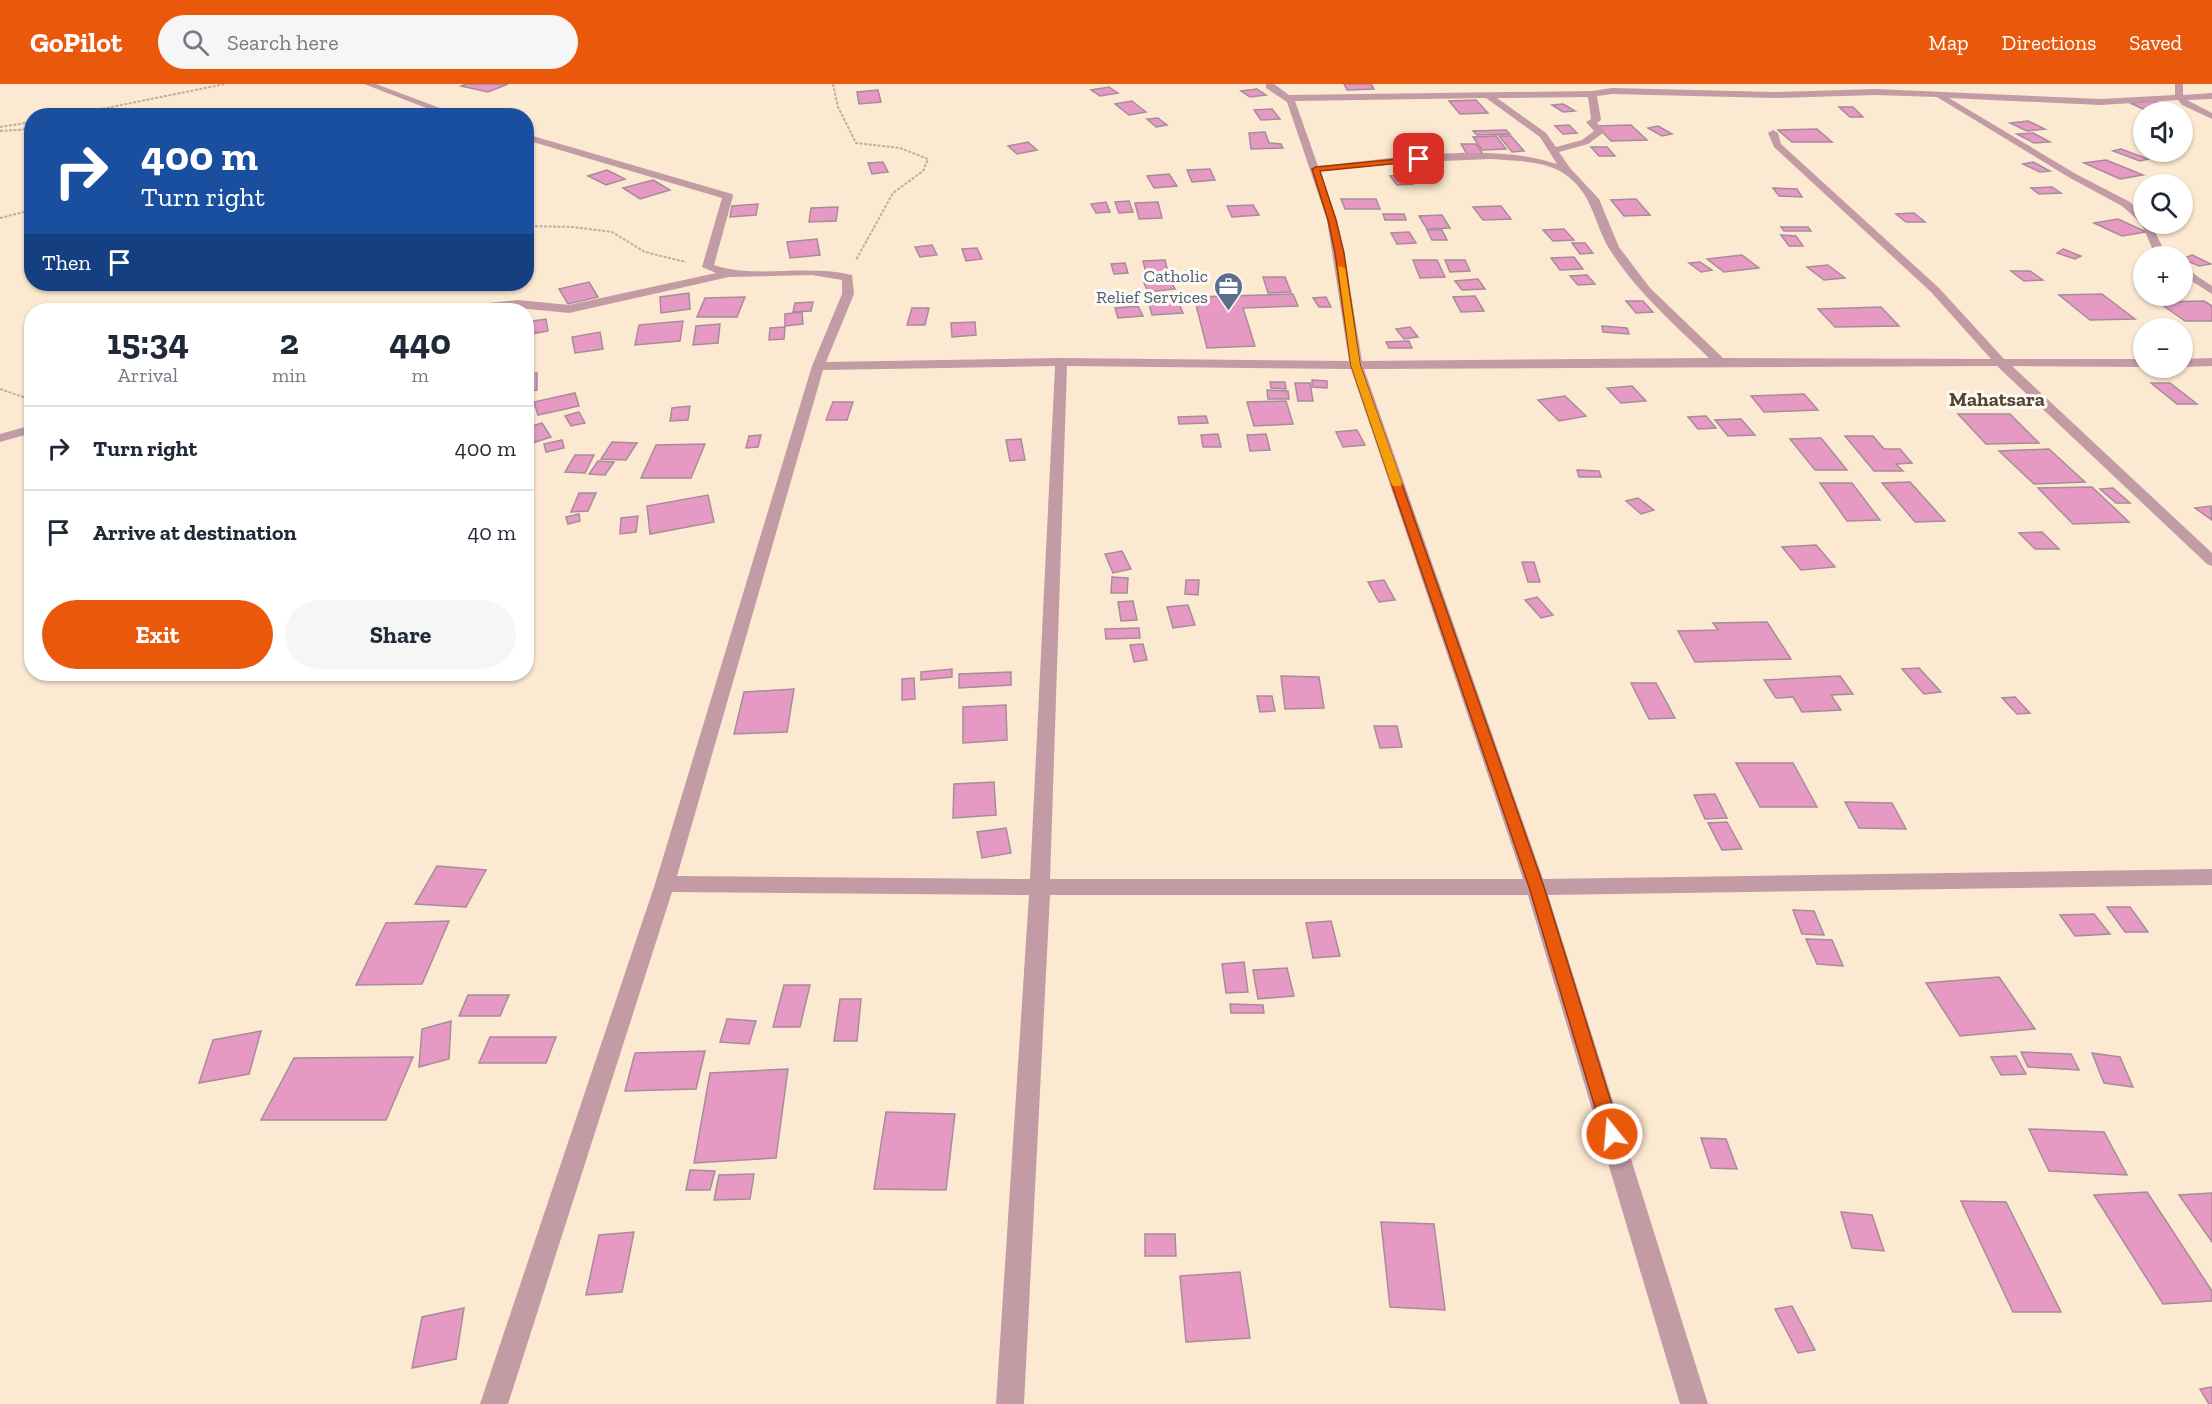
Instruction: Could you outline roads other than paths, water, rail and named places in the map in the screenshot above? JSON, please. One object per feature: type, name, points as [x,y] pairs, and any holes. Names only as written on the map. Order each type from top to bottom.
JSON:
[{"type":"street","points":[[368,84],[435,108]]},
{"type":"street","points":[[1270,84],[1269,86],[1291,101],[1316,169],[1340,253],[1356,365],[1536,887],[1694,1404]]},
{"type":"street","points":[[1484,84],[1487,95],[1544,135],[1566,170],[1594,199],[1614,248],[1646,290],[1720,362]]},
{"type":"street","points":[[1722,84],[1738,94]]},
{"type":"street","points":[[2179,84],[2180,98]]},
{"type":"street","points":[[1286,98],[1592,94],[1612,91],[1738,94],[1876,92],[2101,102],[2212,96]]},
{"type":"street","points":[[1552,151],[1585,142],[1600,131],[1591,122],[1596,120],[1592,94]]},
{"type":"street","points":[[1937,95],[2073,176],[2126,204],[2133,211]]},
{"type":"street","points":[[2180,98],[2212,116]]},
{"type":"street","points":[[1773,133],[1777,146],[1935,290],[2002,364],[2212,561]]},
{"type":"street","points":[[534,139],[728,196],[708,267],[729,274]]},
{"type":"street","points":[[1316,169],[1419,159],[1491,156],[1542,162],[1566,170]]},
{"type":"street","points":[[494,1404],[665,884],[818,366],[848,294],[848,277],[812,272],[729,274],[569,309],[534,306]]},
{"type":"street","points":[[2193,278],[2212,291]]},
{"type":"street","points":[[818,366],[1061,362],[1356,365],[1720,362],[2133,363]]},
{"type":"street","points":[[1010,1404],[1040,887],[1061,362]]},
{"type":"street","points":[[2193,363],[2212,362]]},
{"type":"street","points":[[0,438],[24,431]]},
{"type":"street","points":[[665,884],[1536,887],[2212,877]]},
{"type":"place","name":"Catholic Relief Services","points":[[1229,312]]},
{"type":"district","name":"Mahatsara","points":[[1997,399]]}]
